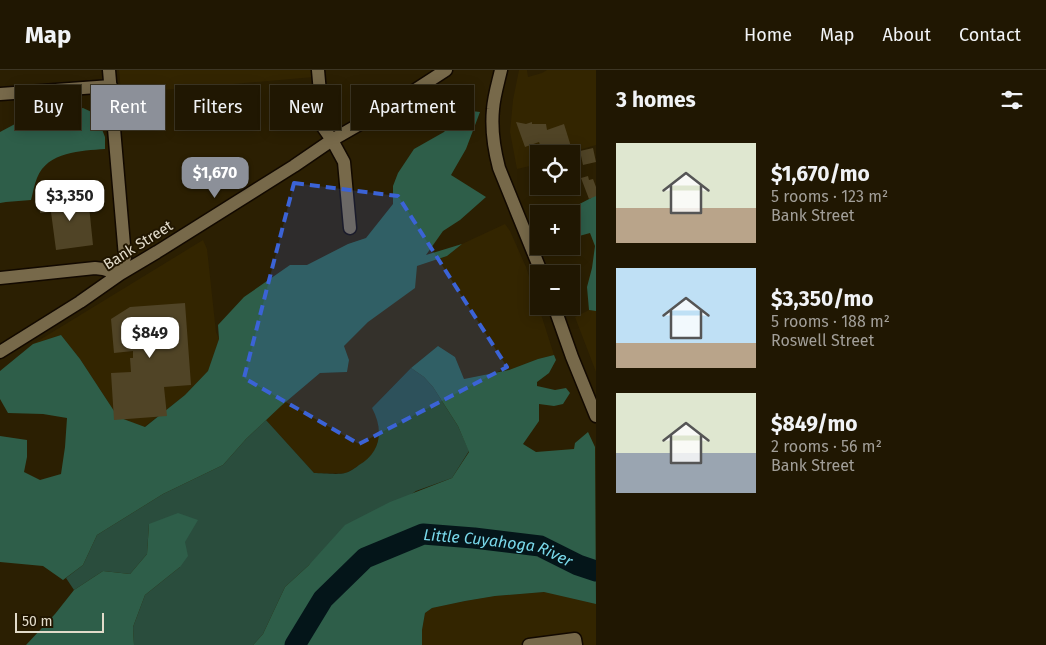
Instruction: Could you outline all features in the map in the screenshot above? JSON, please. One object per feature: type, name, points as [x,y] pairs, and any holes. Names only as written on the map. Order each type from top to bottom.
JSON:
[{"type":"street","points":[[109,70],[111,85]]},
{"type":"street","points":[[318,70],[323,127],[344,162],[350,228]]},
{"type":"street","name":"Bank Street","points":[[0,352],[80,302],[120,274],[446,70]]},
{"type":"street","points":[[501,70],[493,107],[492,127],[498,168],[538,265]]},
{"type":"street","points":[[0,94],[91,87]]},
{"type":"street","points":[[0,278],[95,268],[120,274],[125,257],[115,130]]},
{"type":"street","points":[[557,315],[596,416]]},
{"type":"street","points":[[529,645],[575,639],[576,645]]},
{"type":"highlighted area","points":[[294,183],[398,196],[507,367],[359,444],[244,378]]},
{"type":"shaded area","points":[[119,70],[314,70],[314,77],[222,85],[175,85],[175,89],[165,90],[165,85],[120,85]]},
{"type":"shaded area","points":[[519,70],[527,70],[528,77],[547,70],[596,70],[596,145],[580,150],[580,145],[530,145],[530,166],[517,169],[510,132],[513,100]]},
{"type":"shaded area","points":[[505,224],[510,231],[530,280],[530,315],[541,315],[554,355],[509,370],[464,379],[455,357],[438,346],[411,368],[372,408],[377,416],[380,436],[374,452],[365,462],[346,473],[314,473],[266,420],[320,373],[347,372],[349,360],[344,346],[368,322],[417,266],[447,256],[462,244]]},
{"type":"shaded area","points":[[203,240],[207,249],[216,332],[219,339],[208,371],[185,395],[144,427],[118,417],[80,359],[61,335],[33,344]]},
{"type":"shaded area","points":[[589,310],[596,311],[596,372],[575,317]]},
{"type":"shaded area","points":[[545,592],[596,604],[596,645],[422,645],[425,613],[432,608],[495,596]]},
{"type":"green space","points":[[81,108],[91,112],[91,130],[102,130],[105,137],[105,149],[76,152],[57,157],[42,169],[36,181],[31,200],[0,203],[0,132],[15,124],[15,130],[81,130]]},
{"type":"green space","points":[[474,111],[480,112],[474,128]]},
{"type":"green space","points":[[446,130],[473,130],[466,149],[451,175],[486,197],[460,220],[443,231],[426,255],[462,244],[447,256],[417,266],[415,288],[368,322],[344,346],[349,360],[347,372],[320,373],[246,439],[223,465],[163,494],[97,535],[83,565],[63,580],[43,566],[0,562],[0,436],[27,440],[27,457],[24,472],[40,480],[61,474],[67,418],[43,414],[8,413],[0,399],[0,371],[33,344],[61,335],[80,359],[118,417],[145,427],[185,395],[208,371],[219,339],[218,325],[244,297],[290,265],[307,265],[348,244],[366,238],[393,204],[393,186],[398,173],[414,149]]},
{"type":"green space","points":[[596,190],[596,311],[589,310],[587,287],[595,246],[590,233],[580,236],[580,205],[578,205],[591,198]]},
{"type":"green space","points":[[438,346],[455,357],[464,379],[509,370],[554,355],[556,360],[549,373],[537,382],[537,386],[555,390],[566,388],[570,393],[563,404],[554,406],[539,404],[539,421],[523,444],[536,452],[574,449],[575,443],[588,432],[595,447],[596,604],[544,592],[495,596],[432,608],[425,613],[422,645],[253,645],[263,634],[285,587],[309,565],[345,525],[390,502],[452,478],[469,452],[458,426],[433,387],[424,377],[411,368]]},
{"type":"green space","points":[[411,368],[424,377],[433,387],[458,426],[469,451],[452,478],[416,491],[309,565],[285,587],[263,634],[253,645],[134,645],[133,627],[145,595],[180,567],[149,524],[147,554],[130,574],[103,571],[74,590],[66,578],[83,565],[97,535],[163,494],[223,465],[266,420],[314,473],[342,474],[352,470],[366,460],[376,447],[379,432],[376,416],[372,408]]},
{"type":"green space","points":[[178,513],[198,520],[185,542],[188,556],[180,567],[145,595],[133,627],[134,645],[26,645],[74,590],[103,571],[130,574],[147,554],[149,524]]},
{"type":"building","points":[[516,122],[546,124],[547,130],[564,124],[571,145],[540,145],[539,142],[525,147]]},
{"type":"building","points":[[593,148],[596,162],[583,165],[580,151]]},
{"type":"building","points":[[588,176],[589,180],[593,179],[596,187],[596,196],[589,199],[581,178]]},
{"type":"building","points":[[88,196],[93,245],[56,250],[51,212],[40,213],[39,203]]},
{"type":"building","points":[[185,303],[191,385],[164,387],[167,416],[114,420],[111,373],[131,372],[130,358],[133,358],[133,351],[114,353],[111,319],[130,307]]},
{"type":"waterway","name":"Little Cuyahoga River","points":[[295,645],[323,599],[365,558],[423,534],[540,546],[578,565],[596,571]]}]
